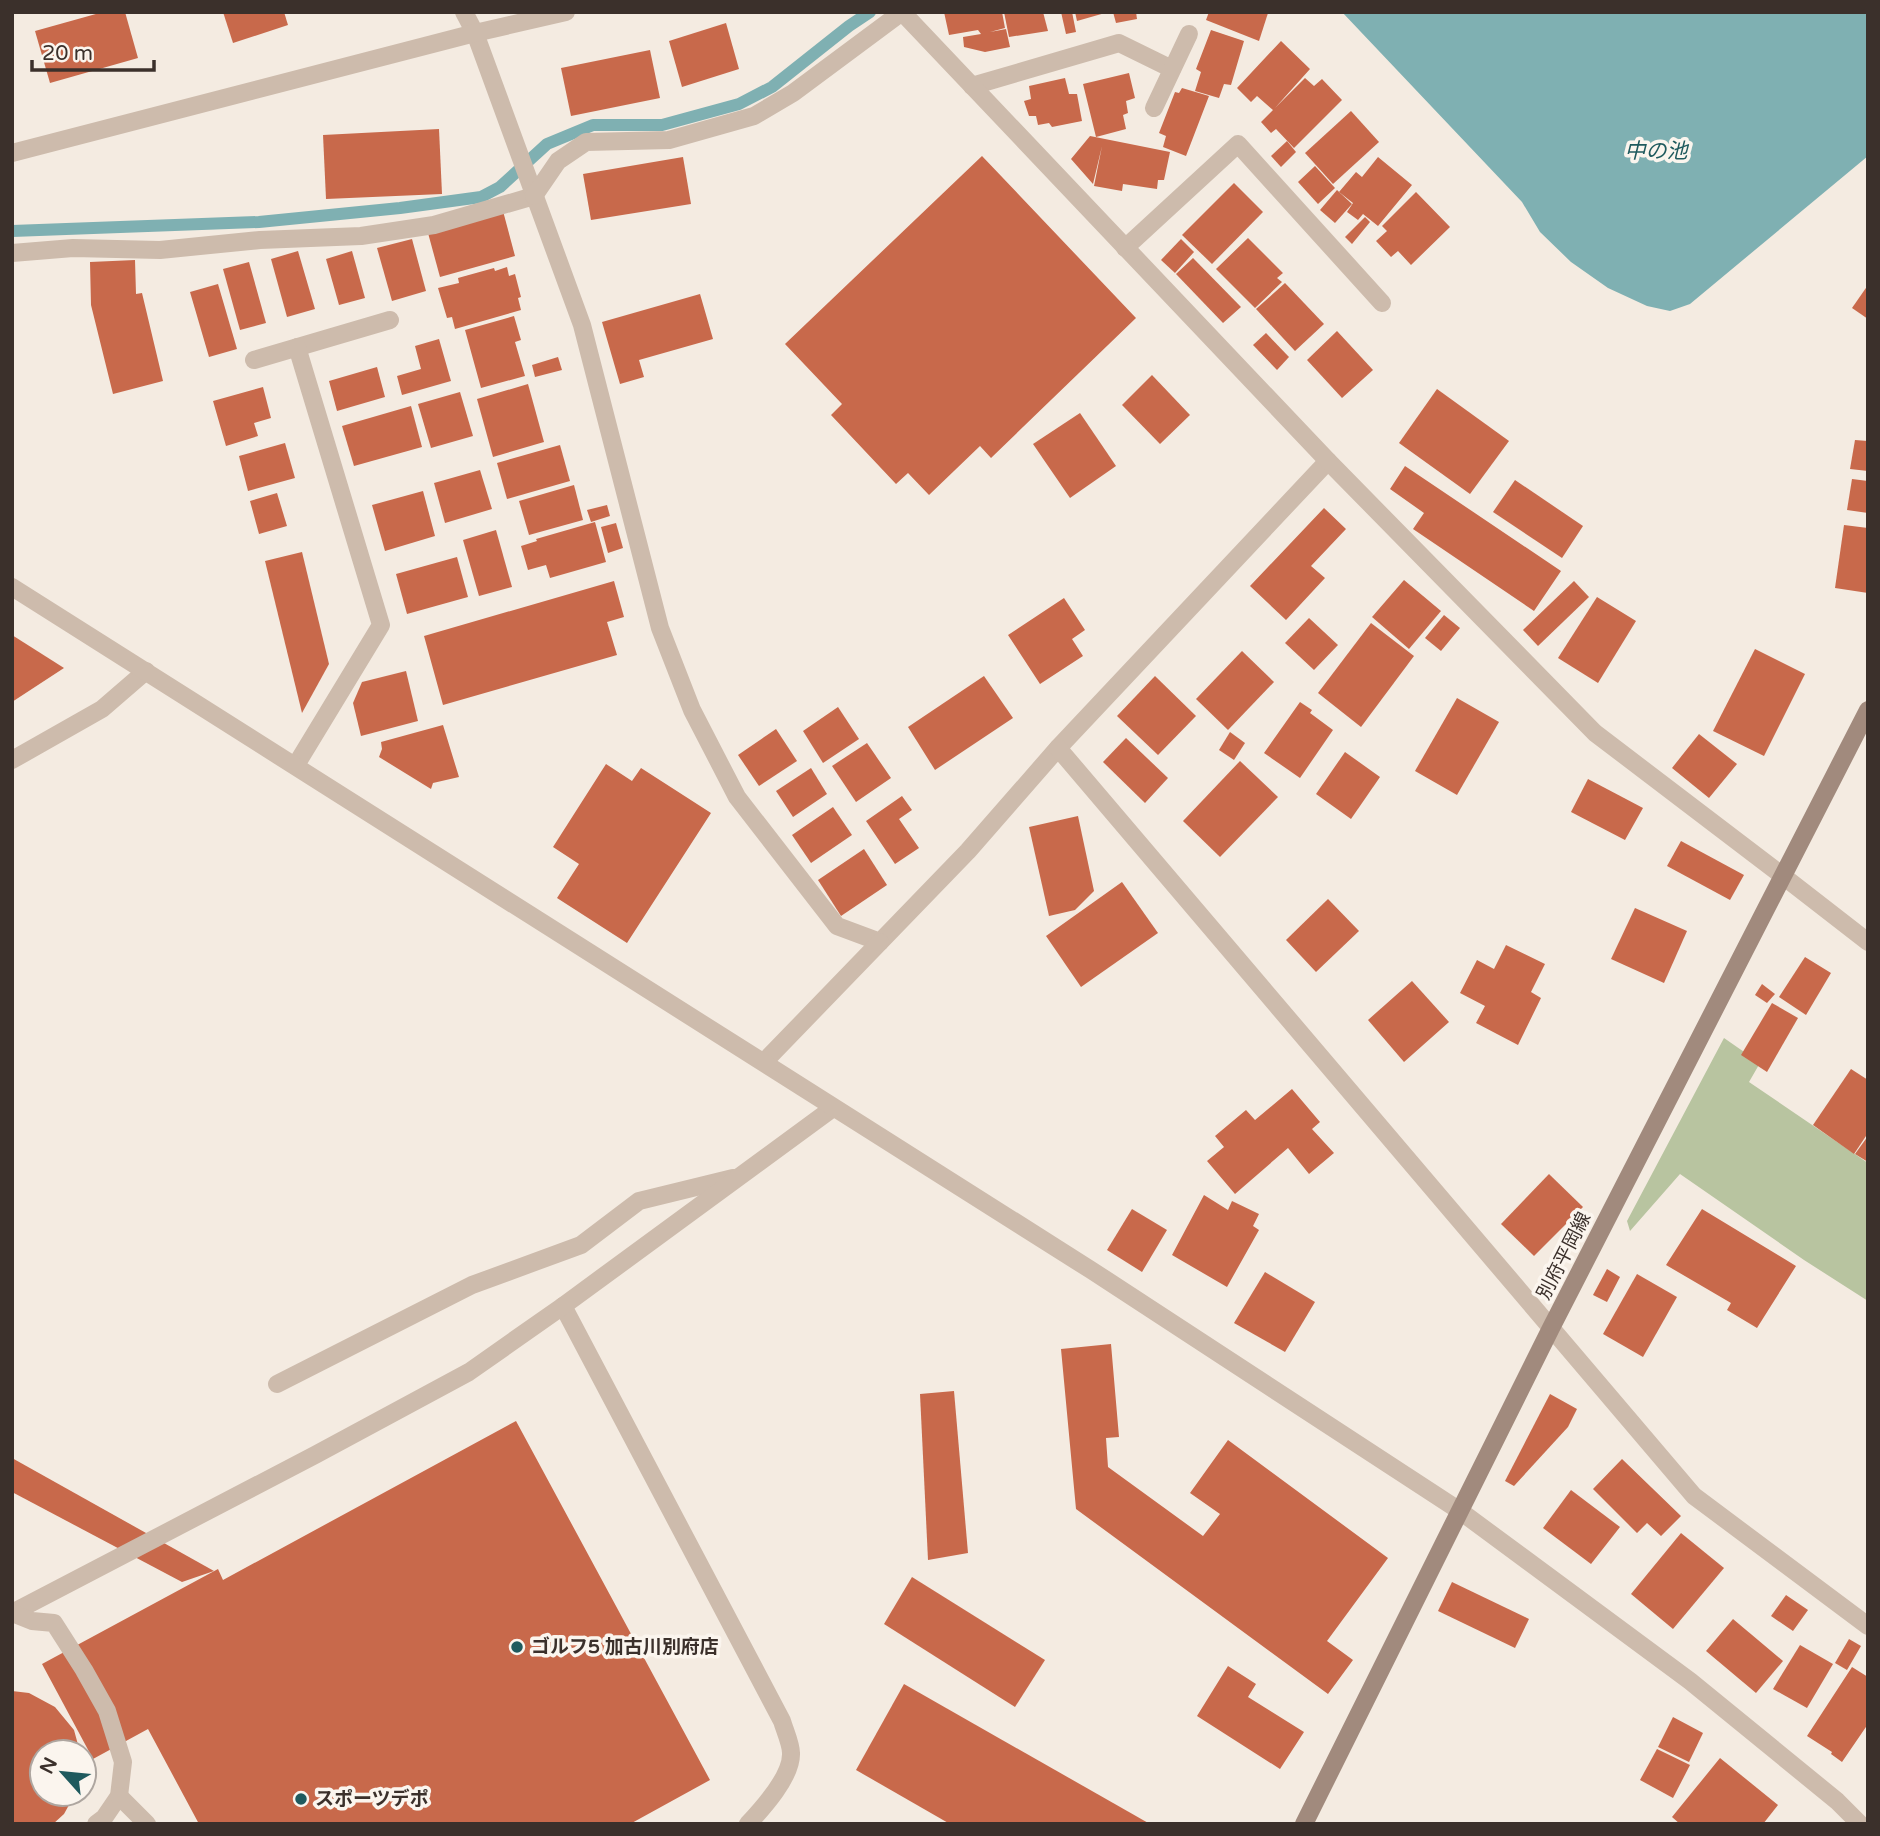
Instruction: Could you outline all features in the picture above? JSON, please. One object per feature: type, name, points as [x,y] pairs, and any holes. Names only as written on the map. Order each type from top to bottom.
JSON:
[{"type":"main road","name":"別府平岡線","points":[[1304,1824],[1551,1328],[1868,710]]},
{"type":"street","points":[[464,12],[475,33],[582,325],[660,628],[692,710],[737,797],[837,926],[880,942]]},
{"type":"street","points":[[12,153],[566,12]]},
{"type":"street","points":[[12,253],[72,247],[160,250],[260,240],[361,236],[434,225],[534,196],[558,161],[586,142],[669,140],[754,116],[793,93],[902,12],[1328,461],[1595,733],[1868,942]]},
{"type":"street","points":[[1154,108],[1189,33]]},
{"type":"street","points":[[972,86],[1118,43],[1172,69]]},
{"type":"street","points":[[1125,248],[1238,144],[1382,303]]},
{"type":"street","points":[[254,360],[390,320]]},
{"type":"street","points":[[296,765],[381,625],[297,347]]},
{"type":"street","points":[[764,1062],[968,851],[1058,748],[1328,461]]},
{"type":"street","points":[[12,587],[1091,1270],[1460,1511],[1690,1681],[1837,1801],[1860,1824]]},
{"type":"street","points":[[12,760],[102,709],[146,671]]},
{"type":"street","points":[[1058,748],[1694,1496],[1868,1626]]},
{"type":"street","points":[[96,1824],[104,1818],[119,1796],[123,1762],[107,1711],[85,1670],[54,1623],[32,1621],[12,1613],[469,1372],[833,1108]]},
{"type":"street","points":[[277,1384],[472,1285],[581,1245],[639,1201],[741,1176]]},
{"type":"street","points":[[563,1306],[782,1721],[792,1754],[776,1792],[748,1824]]},
{"type":"street","points":[[119,1796],[147,1824]]},
{"type":"green space","points":[[1724,1038],[1760,1063],[1749,1082],[1868,1163],[1868,1301],[1680,1174],[1630,1231],[1627,1221]]},
{"type":"water","name":"中の池","points":[[1342,12],[1868,12],[1868,156],[1690,304],[1670,311],[1647,306],[1608,288],[1571,262],[1540,232],[1522,202]]},
{"type":"building","points":[[103,12],[125,12],[138,58],[50,83],[35,31]]},
{"type":"building","points":[[223,12],[284,12],[288,25],[233,43]]},
{"type":"building","points":[[944,12],[1002,12],[1005,28],[990,32],[1006,29],[1010,47],[985,52],[964,47],[963,37],[981,34],[978,30],[949,35]]},
{"type":"building","points":[[1004,12],[1043,12],[1048,31],[1009,37]]},
{"type":"building","points":[[1061,12],[1072,12],[1076,32],[1066,34]]},
{"type":"building","points":[[1075,12],[1105,12],[1105,13],[1077,21]]},
{"type":"building","points":[[1113,12],[1136,12],[1137,19],[1116,23]]},
{"type":"building","points":[[1209,12],[1268,13],[1259,41],[1206,20]]},
{"type":"building","points":[[726,23],[739,69],[682,87],[669,41]]},
{"type":"building","points":[[1211,30],[1244,41],[1231,85],[1224,84],[1219,98],[1195,91],[1201,72],[1196,69]]},
{"type":"building","points":[[1281,41],[1310,69],[1275,108],[1305,78],[1314,86],[1322,79],[1342,100],[1294,148],[1276,129],[1271,133],[1261,122],[1273,110],[1257,96],[1251,102],[1237,88]]},
{"type":"building","points":[[650,50],[660,98],[571,116],[561,68]]},
{"type":"building","points":[[1129,73],[1135,98],[1126,101],[1128,113],[1123,115],[1126,129],[1096,137],[1083,84]]},
{"type":"building","points":[[1065,78],[1069,94],[1077,94],[1082,121],[1052,127],[1049,123],[1038,125],[1036,116],[1029,116],[1024,101],[1031,99],[1029,86]]},
{"type":"building","points":[[1182,88],[1209,96],[1186,156],[1163,147],[1166,136],[1159,133],[1175,92],[1179,93]]},
{"type":"building","points":[[1351,111],[1379,142],[1333,184],[1305,153]]},
{"type":"building","points":[[439,129],[442,194],[326,199],[323,135]]},
{"type":"building","points":[[1090,136],[1170,152],[1164,180],[1158,180],[1157,189],[1123,184],[1122,191],[1094,186],[1102,146],[1093,184],[1071,159]]},
{"type":"building","points":[[1287,141],[1296,152],[1281,167],[1271,156]]},
{"type":"building","points":[[982,156],[1136,318],[991,458],[980,446],[929,495],[908,473],[896,484],[831,415],[842,404],[785,344]]},
{"type":"building","points":[[683,157],[691,204],[591,220],[583,174]]},
{"type":"building","points":[[1378,157],[1412,185],[1378,226],[1363,214],[1358,220],[1347,212],[1353,203],[1339,192],[1356,172],[1362,177]]},
{"type":"building","points":[[1315,166],[1335,188],[1318,204],[1298,182]]},
{"type":"building","points":[[1234,183],[1263,212],[1212,264],[1182,235]]},
{"type":"building","points":[[1337,190],[1352,204],[1335,223],[1320,210]]},
{"type":"building","points":[[1416,192],[1450,227],[1411,265],[1398,251],[1391,257],[1376,241],[1387,231],[1382,226]]},
{"type":"building","points":[[503,211],[515,256],[440,277],[428,233]]},
{"type":"building","points":[[1365,217],[1370,222],[1352,244],[1345,237]]},
{"type":"building","points":[[1248,238],[1283,273],[1277,278],[1282,282],[1255,308],[1216,269]]},
{"type":"building","points":[[412,239],[426,291],[392,301],[377,248]]},
{"type":"building","points":[[1181,239],[1194,252],[1175,273],[1161,260]]},
{"type":"building","points":[[298,251],[315,309],[287,317],[271,259]]},
{"type":"building","points":[[352,251],[365,298],[339,305],[326,259]]},
{"type":"building","points":[[1193,258],[1241,307],[1223,323],[1176,274]]},
{"type":"building","points":[[135,260],[136,294],[142,293],[163,381],[113,394],[91,305],[90,262]]},
{"type":"building","points":[[249,262],[266,323],[240,330],[223,269]]},
{"type":"building","points":[[507,267],[509,276],[515,274],[521,297],[518,298],[521,310],[455,329],[452,317],[447,318],[438,288],[459,283],[458,278]]},
{"type":"building","points":[[1285,283],[1324,324],[1295,351],[1256,309]]},
{"type":"building","points":[[218,284],[237,349],[209,357],[190,292]]},
{"type":"building","points":[[1868,285],[1868,319],[1852,308]]},
{"type":"building","points":[[700,294],[713,339],[639,360],[644,377],[620,384],[602,322]]},
{"type":"building","points":[[514,316],[521,340],[515,342],[525,376],[481,388],[465,330]]},
{"type":"building","points":[[1337,331],[1373,370],[1342,398],[1307,360]]},
{"type":"building","points":[[1266,333],[1289,357],[1277,370],[1253,345]]},
{"type":"building","points":[[439,339],[451,381],[402,395],[397,376],[421,369],[415,346]]},
{"type":"building","points":[[558,357],[562,370],[535,377],[532,365]]},
{"type":"building","points":[[377,367],[385,397],[337,411],[329,381]]},
{"type":"building","points":[[1152,375],[1190,415],[1160,444],[1122,405]]},
{"type":"building","points":[[528,384],[544,442],[493,457],[477,399]]},
{"type":"building","points":[[263,387],[271,418],[254,423],[258,436],[226,446],[213,401]]},
{"type":"building","points":[[1437,389],[1509,441],[1470,494],[1399,443]]},
{"type":"building","points":[[460,392],[473,436],[431,448],[418,404]]},
{"type":"building","points":[[411,406],[422,447],[354,466],[342,426]]},
{"type":"building","points":[[1080,413],[1116,466],[1070,498],[1033,444]]},
{"type":"building","points":[[1855,440],[1868,441],[1868,471],[1850,469]]},
{"type":"building","points":[[285,443],[295,478],[248,491],[239,456]]},
{"type":"building","points":[[560,445],[570,481],[507,499],[497,463]]},
{"type":"building","points":[[1405,466],[1561,571],[1534,611],[1413,529],[1424,513],[1390,489]]},
{"type":"building","points":[[480,470],[492,509],[445,523],[434,483]]},
{"type":"building","points":[[1852,479],[1868,481],[1868,513],[1847,510]]},
{"type":"building","points":[[1515,480],[1583,526],[1562,558],[1493,512]]},
{"type":"building","points":[[574,485],[583,520],[529,535],[519,501]]},
{"type":"building","points":[[423,491],[435,536],[385,551],[372,505]]},
{"type":"building","points":[[277,493],[287,526],[259,534],[250,501]]},
{"type":"building","points":[[607,505],[610,516],[591,522],[587,510]]},
{"type":"building","points":[[1324,508],[1346,529],[1311,566],[1325,578],[1286,620],[1250,586]]},
{"type":"building","points":[[595,522],[606,562],[550,578],[546,565],[528,570],[521,546]]},
{"type":"building","points":[[616,523],[623,548],[608,553],[601,527]]},
{"type":"building","points":[[1844,525],[1868,528],[1868,593],[1835,588]]},
{"type":"building","points":[[496,530],[512,587],[479,596],[463,540]]},
{"type":"building","points":[[302,552],[329,664],[302,713],[265,561]]},
{"type":"building","points":[[457,557],[468,597],[407,614],[396,574]]},
{"type":"building","points":[[1404,580],[1441,611],[1409,649],[1372,617]]},
{"type":"building","points":[[614,581],[624,617],[607,622],[617,655],[443,705],[424,636]]},
{"type":"building","points":[[1574,581],[1589,597],[1538,646],[1523,630]]},
{"type":"building","points":[[1597,597],[1636,621],[1598,683],[1558,658]]},
{"type":"building","points":[[1064,598],[1085,630],[1072,639],[1083,656],[1040,684],[1008,635]]},
{"type":"building","points":[[1444,615],[1460,628],[1441,651],[1425,638]]},
{"type":"building","points":[[1309,618],[1338,645],[1314,670],[1285,643]]},
{"type":"building","points":[[1371,623],[1414,656],[1361,727],[1318,693]]},
{"type":"building","points":[[12,635],[64,668],[12,702]]},
{"type":"building","points":[[1755,649],[1805,674],[1764,756],[1713,731]]},
{"type":"building","points":[[1242,651],[1274,682],[1228,730],[1196,699]]},
{"type":"building","points":[[406,671],[418,721],[361,736],[353,703],[362,682]]},
{"type":"building","points":[[984,676],[1013,718],[935,770],[908,727]]},
{"type":"building","points":[[1155,676],[1196,716],[1158,755],[1117,716]]},
{"type":"building","points":[[1457,698],[1499,722],[1457,795],[1415,771]]},
{"type":"building","points":[[1300,702],[1333,730],[1300,778],[1264,753]]},
{"type":"building","points":[[838,707],[859,739],[823,763],[803,731]]},
{"type":"building","points":[[443,725],[459,777],[433,783],[431,789],[379,757],[381,742]]},
{"type":"building","points":[[776,729],[797,761],[759,786],[738,755]]},
{"type":"building","points":[[1230,732],[1245,743],[1234,760],[1219,750]]},
{"type":"building","points":[[1699,734],[1737,764],[1709,798],[1672,768]]},
{"type":"building","points":[[1126,738],[1168,778],[1145,803],[1103,762]]},
{"type":"building","points":[[867,743],[891,778],[856,802],[832,766]]},
{"type":"building","points":[[1345,752],[1380,777],[1351,819],[1316,794]]},
{"type":"building","points":[[1240,761],[1278,797],[1220,857],[1183,821]]},
{"type":"building","points":[[606,764],[632,781],[641,768],[711,813],[627,943],[557,898],[579,864],[553,847]]},
{"type":"building","points":[[811,768],[827,794],[793,817],[776,791]]},
{"type":"building","points":[[1588,779],[1643,808],[1625,840],[1571,812]]},
{"type":"building","points":[[902,796],[912,810],[899,819],[919,848],[895,864],[866,821]]},
{"type":"building","points":[[833,807],[852,835],[811,863],[792,835]]},
{"type":"building","points":[[1078,816],[1094,891],[1075,910],[1049,916],[1029,827]]},
{"type":"building","points":[[1681,841],[1744,875],[1730,900],[1667,866]]},
{"type":"building","points":[[864,849],[887,885],[841,916],[818,880]]},
{"type":"building","points":[[1122,882],[1158,933],[1081,987],[1046,936]]},
{"type":"building","points":[[1328,899],[1359,931],[1316,972],[1286,940]]},
{"type":"building","points":[[1635,908],[1687,931],[1664,983],[1611,959]]},
{"type":"building","points":[[1506,945],[1545,964],[1531,992],[1541,998],[1518,1045],[1476,1023],[1485,1006],[1460,993],[1477,960],[1494,969]]},
{"type":"building","points":[[1805,957],[1831,973],[1806,1015],[1779,997]]},
{"type":"building","points":[[1412,981],[1449,1022],[1404,1062],[1368,1020]]},
{"type":"building","points":[[1762,984],[1775,994],[1767,1003],[1755,995]]},
{"type":"building","points":[[1772,1003],[1798,1018],[1767,1072],[1741,1055]]},
{"type":"building","points":[[1851,1069],[1868,1080],[1868,1133],[1854,1154],[1813,1125]]},
{"type":"building","points":[[1292,1089],[1320,1122],[1312,1129],[1334,1153],[1309,1174],[1288,1148],[1235,1194],[1207,1161],[1224,1147],[1215,1136],[1246,1110],[1255,1120]]},
{"type":"building","points":[[1868,1136],[1868,1162],[1855,1154]]},
{"type":"building","points":[[1549,1174],[1583,1207],[1534,1256],[1501,1224]]},
{"type":"building","points":[[1204,1195],[1228,1210],[1232,1201],[1259,1214],[1253,1226],[1259,1230],[1227,1287],[1172,1255]]},
{"type":"building","points":[[1132,1209],[1167,1230],[1142,1272],[1107,1250]]},
{"type":"building","points":[[1702,1209],[1796,1266],[1757,1328],[1727,1310],[1731,1303],[1666,1265]]},
{"type":"building","points":[[1607,1269],[1620,1277],[1607,1302],[1593,1295]]},
{"type":"building","points":[[1265,1272],[1315,1302],[1285,1352],[1234,1323]]},
{"type":"building","points":[[1637,1274],[1677,1297],[1643,1357],[1603,1334]]},
{"type":"building","points":[[1111,1344],[1119,1437],[1106,1438],[1108,1467],[1203,1536],[1220,1514],[1190,1493],[1228,1440],[1388,1558],[1327,1641],[1353,1660],[1328,1694],[1076,1509],[1061,1349]]},
{"type":"building","points":[[954,1391],[968,1553],[928,1560],[920,1394]]},
{"type":"building","points":[[1550,1394],[1577,1409],[1568,1427],[1514,1486],[1505,1481]]},
{"type":"building","points":[[516,1421],[710,1780],[630,1824],[199,1824],[148,1729],[98,1756],[98,1738],[82,1738],[42,1664],[218,1569],[223,1580]]},
{"type":"building","points":[[12,1458],[214,1571],[182,1582],[12,1492]]},
{"type":"building","points":[[1622,1459],[1681,1516],[1661,1536],[1647,1523],[1637,1533],[1593,1489]]},
{"type":"building","points":[[1571,1490],[1620,1527],[1591,1564],[1543,1528]]},
{"type":"building","points":[[1681,1533],[1724,1568],[1673,1629],[1631,1594]]},
{"type":"building","points":[[912,1577],[1045,1660],[1015,1707],[884,1624]]},
{"type":"building","points":[[1452,1582],[1529,1619],[1515,1648],[1438,1611]]},
{"type":"building","points":[[1786,1595],[1808,1610],[1793,1631],[1771,1616]]},
{"type":"building","points":[[1733,1619],[1783,1661],[1756,1693],[1706,1651]]},
{"type":"building","points":[[1849,1639],[1861,1646],[1847,1670],[1835,1663]]},
{"type":"building","points":[[1800,1645],[1833,1664],[1807,1708],[1773,1689]]},
{"type":"building","points":[[1228,1666],[1256,1684],[1248,1697],[1304,1732],[1280,1769],[1197,1716]]},
{"type":"building","points":[[1852,1667],[1868,1677],[1868,1724],[1842,1762],[1807,1736]]},
{"type":"building","points":[[904,1684],[1150,1824],[950,1824],[856,1770]]},
{"type":"building","points":[[12,1691],[29,1693],[55,1707],[74,1730],[76,1738],[28,1738],[28,1808],[67,1808],[53,1824],[12,1824]]},
{"type":"building","points":[[1673,1717],[1703,1733],[1689,1762],[1658,1747]]},
{"type":"building","points":[[1657,1749],[1690,1765],[1673,1798],[1640,1780]]},
{"type":"building","points":[[1720,1758],[1778,1805],[1763,1824],[1680,1824],[1672,1817]]},
{"type":"waterway","points":[[12,231],[259,222],[481,197],[500,187],[547,144],[593,125],[662,125],[739,104],[772,87],[870,12]]},
{"type":"place","name":"ゴルフ5 加古川別府店","points":[[517,1647]]},
{"type":"place","name":"スポーツデポ","points":[[301,1799]]}]
